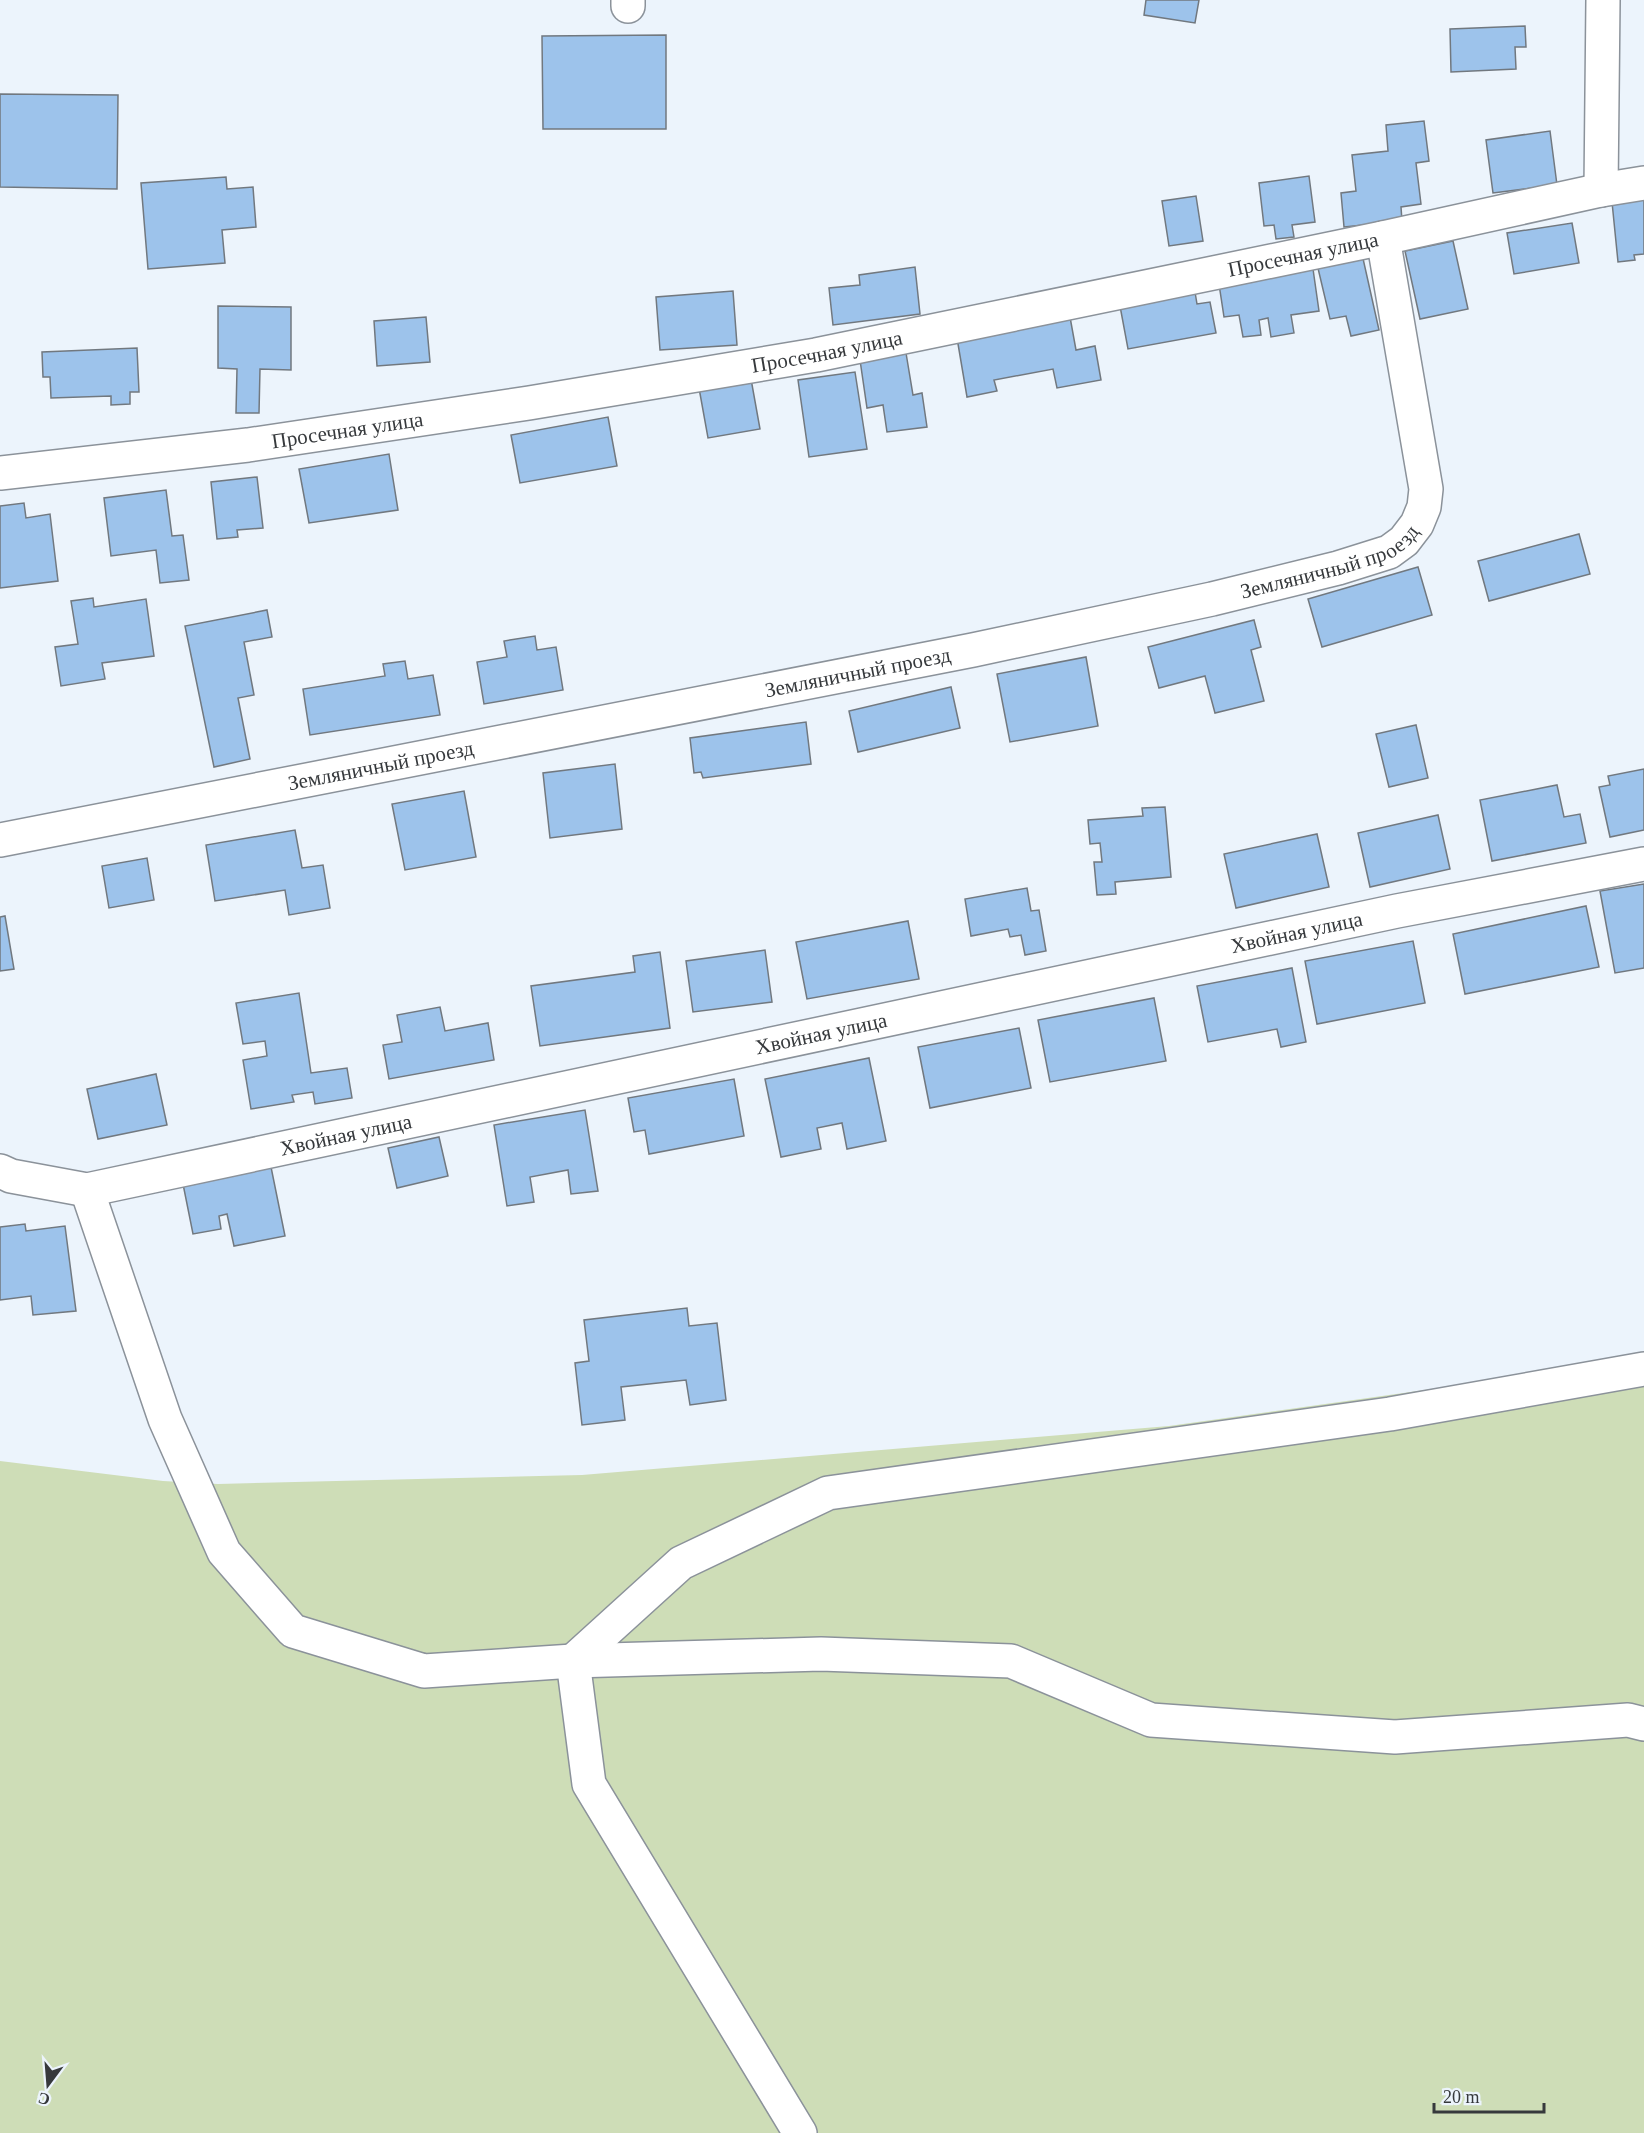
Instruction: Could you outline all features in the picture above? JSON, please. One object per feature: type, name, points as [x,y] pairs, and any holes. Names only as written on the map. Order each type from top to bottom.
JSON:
[{"type":"street","points":[[1601,190],[1604,0]]},
{"type":"street","name":"Просечная улица","points":[[0,473],[249,445],[540,402],[816,355],[1383,238],[1601,190],[1644,183]]},
{"type":"street","name":"Земляничный проезд","points":[[0,840],[973,650],[1212,599],[1338,568],[1389,552],[1404,541],[1417,524],[1424,507],[1426,489],[1383,238]]},
{"type":"street","name":"Хвойная улица","points":[[0,1171],[11,1176],[87,1191],[1397,911],[1644,864]]},
{"type":"street","points":[[87,1191],[165,1419],[224,1552],[293,1631],[423,1671],[573,1661],[821,1654],[1011,1661],[1151,1720],[1395,1737],[1628,1720],[1644,1724]]},
{"type":"street","points":[[573,1661],[681,1563],[828,1493],[1390,1414],[1644,1369]]},
{"type":"street","points":[[573,1661],[589,1784],[800,2133]]},
{"type":"green space","points":[[1644,1359],[1644,2133],[0,2133],[0,1461],[163,1481],[218,1484],[582,1475],[1169,1426]]},
{"type":"building","points":[[1146,0],[1199,0],[1195,23],[1144,15]]},
{"type":"building","points":[[1525,26],[1526,47],[1515,47],[1516,69],[1451,72],[1450,29]]},
{"type":"building","points":[[666,35],[666,129],[543,129],[542,36]]},
{"type":"building","points":[[0,94],[118,95],[117,189],[0,187]]},
{"type":"building","points":[[1424,121],[1429,161],[1416,163],[1421,204],[1401,207],[1402,221],[1344,227],[1341,193],[1356,191],[1352,155],[1388,151],[1386,125]]},
{"type":"building","points":[[1550,131],[1557,185],[1493,193],[1486,140]]},
{"type":"building","points":[[1309,176],[1315,222],[1292,225],[1294,237],[1276,239],[1274,225],[1264,226],[1259,183]]},
{"type":"building","points":[[226,177],[227,189],[253,187],[256,227],[222,230],[225,263],[148,269],[141,183]]},
{"type":"building","points":[[1196,196],[1203,241],[1169,246],[1162,201]]},
{"type":"building","points":[[1644,199],[1644,254],[1634,255],[1635,260],[1618,262],[1612,202]]},
{"type":"building","points":[[1572,223],[1579,263],[1514,274],[1507,233]]},
{"type":"building","points":[[1453,241],[1468,309],[1420,319],[1405,251]]},
{"type":"building","points":[[1362,254],[1379,330],[1351,336],[1346,316],[1330,319],[1317,264]]},
{"type":"building","points":[[915,267],[920,314],[833,325],[829,288],[860,285],[859,275]]},
{"type":"building","points":[[1313,269],[1319,311],[1291,315],[1294,333],[1271,337],[1268,318],[1259,320],[1261,335],[1243,337],[1239,315],[1224,317],[1219,284]]},
{"type":"building","points":[[733,291],[737,345],[660,350],[656,297]]},
{"type":"building","points":[[1195,292],[1197,304],[1210,302],[1216,333],[1128,349],[1120,306]]},
{"type":"building","points":[[218,306],[291,307],[291,370],[260,369],[259,413],[236,413],[237,369],[218,368]]},
{"type":"building","points":[[426,317],[430,362],[377,366],[374,321]]},
{"type":"building","points":[[1070,317],[1076,350],[1095,346],[1101,380],[1057,388],[1053,369],[994,380],[997,391],[967,397],[957,338]]},
{"type":"building","points":[[137,348],[139,392],[130,392],[130,404],[111,405],[111,396],[51,398],[50,377],[43,377],[42,352]]},
{"type":"building","points":[[906,353],[913,395],[922,393],[927,427],[887,432],[883,405],[867,408],[860,360]]},
{"type":"building","points":[[855,372],[867,449],[809,457],[798,380]]},
{"type":"building","points":[[751,379],[760,429],[708,438],[699,388]]},
{"type":"building","points":[[608,417],[617,466],[520,483],[511,435]]},
{"type":"building","points":[[389,454],[398,510],[309,523],[299,469]]},
{"type":"building","points":[[257,477],[263,528],[237,530],[238,537],[217,539],[211,482]]},
{"type":"building","points":[[166,490],[172,536],[183,535],[189,580],[160,583],[156,550],[111,556],[104,498]]},
{"type":"building","points":[[24,503],[26,518],[50,514],[58,581],[0,588],[0,506]]},
{"type":"building","points":[[1579,534],[1590,574],[1489,601],[1478,561]]},
{"type":"building","points":[[1418,567],[1432,615],[1322,647],[1308,599]]},
{"type":"building","points":[[93,598],[94,607],[146,599],[154,656],[102,663],[105,679],[61,686],[55,647],[78,644],[71,601]]},
{"type":"building","points":[[267,610],[272,637],[244,642],[254,695],[238,698],[250,759],[214,767],[185,626]]},
{"type":"building","points":[[1254,620],[1261,647],[1251,650],[1264,701],[1215,713],[1205,676],[1159,688],[1148,647]]},
{"type":"building","points":[[535,636],[537,650],[556,647],[563,690],[484,704],[477,662],[507,657],[504,641]]},
{"type":"building","points":[[1086,657],[1098,726],[1010,742],[997,674]]},
{"type":"building","points":[[405,661],[408,679],[433,675],[440,715],[310,735],[303,689],[385,676],[383,664]]},
{"type":"building","points":[[951,687],[960,728],[858,752],[849,711]]},
{"type":"building","points":[[806,722],[811,764],[703,778],[701,772],[694,773],[690,738]]},
{"type":"building","points":[[1416,725],[1428,778],[1389,787],[1376,734]]},
{"type":"building","points":[[615,764],[622,829],[550,838],[543,773]]},
{"type":"building","points":[[1644,769],[1644,830],[1610,837],[1599,787],[1610,785],[1608,776]]},
{"type":"building","points":[[1557,785],[1564,817],[1580,814],[1586,843],[1492,861],[1480,800]]},
{"type":"building","points":[[464,791],[476,857],[405,870],[392,804]]},
{"type":"building","points":[[1165,807],[1171,877],[1115,882],[1116,894],[1097,895],[1094,862],[1102,862],[1100,843],[1090,844],[1088,820],[1143,816],[1142,808]]},
{"type":"building","points":[[1438,815],[1450,869],[1370,887],[1358,833]]},
{"type":"building","points":[[295,830],[302,868],[323,865],[330,908],[289,915],[285,890],[215,901],[206,845]]},
{"type":"building","points":[[1317,834],[1329,887],[1236,908],[1224,854]]},
{"type":"building","points":[[147,858],[154,900],[109,908],[102,866]]},
{"type":"building","points":[[1644,884],[1644,968],[1615,973],[1600,891]]},
{"type":"building","points":[[1027,888],[1031,911],[1039,910],[1046,951],[1025,955],[1021,935],[1010,937],[1008,929],[971,936],[965,899]]},
{"type":"building","points":[[1586,906],[1599,967],[1465,994],[1453,934]]},
{"type":"building","points":[[5,916],[14,969],[0,971],[0,917]]},
{"type":"building","points":[[908,921],[919,979],[807,999],[796,942]]},
{"type":"building","points":[[1413,941],[1425,1003],[1317,1024],[1305,961]]},
{"type":"building","points":[[765,950],[772,1002],[693,1012],[686,961]]},
{"type":"building","points":[[660,952],[670,1028],[540,1046],[531,986],[635,972],[633,956]]},
{"type":"building","points":[[1292,968],[1306,1042],[1281,1047],[1277,1029],[1208,1042],[1197,986]]},
{"type":"building","points":[[299,993],[311,1073],[347,1068],[352,1098],[315,1104],[313,1092],[292,1095],[294,1102],[251,1109],[243,1060],[267,1056],[265,1041],[243,1044],[236,1003]]},
{"type":"building","points":[[1154,998],[1166,1061],[1050,1082],[1038,1020]]},
{"type":"building","points":[[440,1007],[445,1031],[488,1023],[494,1060],[389,1079],[383,1045],[402,1042],[397,1015]]},
{"type":"building","points":[[1019,1028],[1031,1088],[930,1108],[918,1047]]},
{"type":"building","points":[[869,1058],[886,1141],[847,1149],[842,1123],[817,1128],[821,1149],[781,1157],[765,1079]]},
{"type":"building","points":[[156,1074],[167,1125],[98,1139],[87,1089]]},
{"type":"building","points":[[734,1079],[744,1136],[649,1154],[645,1130],[634,1132],[628,1098]]},
{"type":"building","points":[[585,1110],[598,1191],[571,1194],[568,1170],[530,1177],[534,1202],[507,1206],[494,1125]]},
{"type":"building","points":[[439,1137],[448,1176],[397,1188],[388,1148]]},
{"type":"building","points":[[271,1167],[285,1236],[234,1246],[227,1214],[219,1216],[221,1229],[193,1234],[183,1184]]},
{"type":"building","points":[[25,1224],[26,1231],[65,1226],[76,1311],[33,1315],[31,1296],[0,1300],[0,1227]]},
{"type":"building","points":[[687,1308],[689,1326],[717,1323],[726,1400],[690,1405],[686,1380],[621,1387],[625,1420],[582,1425],[575,1363],[589,1361],[584,1320]]}]
